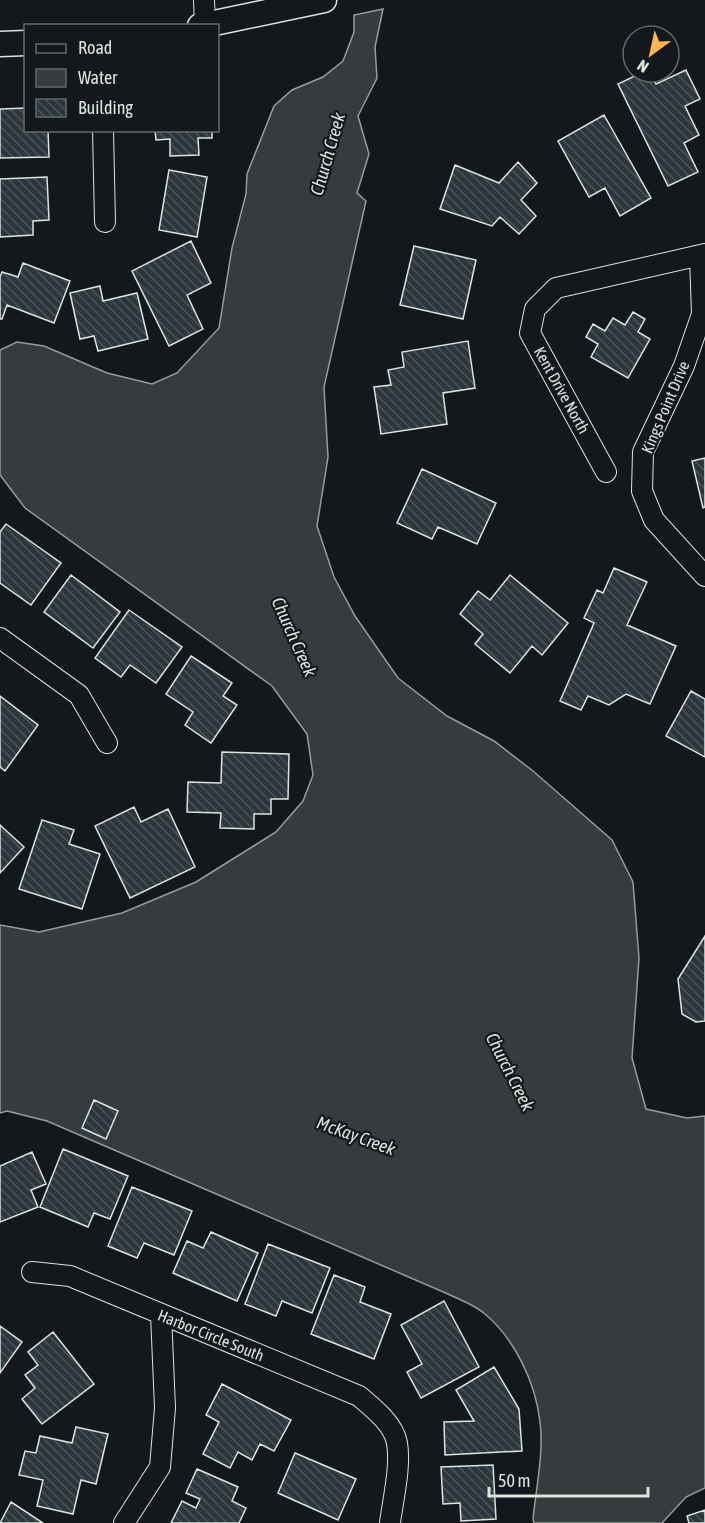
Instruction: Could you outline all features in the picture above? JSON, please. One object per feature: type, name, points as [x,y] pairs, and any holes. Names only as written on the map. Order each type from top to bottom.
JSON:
[{"type":"street","points":[[204,0],[205,24]]},
{"type":"street","points":[[210,24],[324,0]]},
{"type":"street","points":[[0,44],[24,43]]},
{"type":"street","points":[[103,132],[105,222]]},
{"type":"street","name":"Kent Drive North","points":[[606,472],[530,333],[535,309],[556,288],[702,255]]},
{"type":"street","name":"Kings Point Drive","points":[[702,255],[702,314],[684,366],[643,452],[642,491],[654,520],[705,576]]},
{"type":"street","points":[[0,638],[79,695],[106,743]]},
{"type":"street","name":"Harbor Circle South","points":[[32,1272],[70,1276],[359,1396],[382,1416],[398,1441],[397,1478],[390,1523]]},
{"type":"street","points":[[124,1523],[160,1467],[165,1408],[161,1314]]},
{"type":"water","points":[[383,9],[375,47],[377,78],[358,116],[369,154],[357,193],[366,201],[324,387],[328,457],[317,526],[334,577],[355,616],[398,678],[447,716],[494,741],[533,771],[612,840],[633,882],[639,958],[632,1058],[646,1109],[687,1118],[705,1116],[705,1488],[686,1497],[662,1523],[534,1523],[541,1446],[538,1407],[529,1378],[515,1349],[496,1324],[477,1308],[47,1121],[7,1111],[0,1113],[0,925],[39,932],[122,913],[196,882],[276,832],[303,801],[313,775],[307,734],[272,686],[25,508],[0,475],[0,350],[17,342],[44,346],[107,373],[152,384],[177,373],[219,328],[232,248],[246,194],[247,174],[274,106],[292,90],[323,77],[343,61],[354,32],[354,15]]},
{"type":"building","points":[[686,70],[700,99],[685,106],[699,135],[684,143],[698,172],[668,186],[618,84],[681,84],[681,72]]},
{"type":"building","points":[[24,108],[24,132],[48,132],[49,157],[0,158],[0,109]]},
{"type":"building","points":[[604,115],[651,198],[620,216],[605,188],[589,197],[558,141]]},
{"type":"building","points":[[155,132],[212,132],[212,138],[198,138],[199,155],[170,156],[170,139],[156,140]]},
{"type":"building","points":[[518,162],[537,183],[521,200],[536,216],[519,234],[500,217],[492,226],[440,209],[455,165],[499,183]]},
{"type":"building","points":[[169,170],[207,177],[197,237],[159,230]]},
{"type":"building","points":[[47,177],[49,220],[33,221],[33,235],[0,237],[0,179]]},
{"type":"building","points":[[191,241],[211,283],[187,295],[203,329],[169,346],[132,271]]},
{"type":"building","points":[[414,246],[476,260],[463,319],[400,305]]},
{"type":"building","points":[[23,263],[70,281],[54,323],[7,305],[0,319],[2,272],[18,277]]},
{"type":"building","points":[[100,286],[103,301],[137,293],[148,339],[98,351],[94,336],[80,339],[70,293]]},
{"type":"building","points":[[633,312],[645,319],[638,332],[650,339],[628,378],[591,357],[598,344],[586,337],[593,324],[605,331],[613,318],[625,325]]},
{"type":"building","points":[[468,341],[475,388],[443,393],[447,424],[381,434],[374,387],[391,385],[388,370],[404,367],[402,352]]},
{"type":"building","points":[[705,458],[705,507],[703,508],[692,461]]},
{"type":"building","points":[[422,469],[496,503],[477,544],[438,527],[432,539],[397,523]]},
{"type":"building","points":[[6,524],[61,563],[31,605],[0,583],[0,532]]},
{"type":"building","points":[[614,568],[647,582],[627,625],[676,646],[650,704],[626,694],[609,705],[588,696],[581,710],[560,701],[594,623],[584,618],[597,590],[603,593]]},
{"type":"building","points":[[71,575],[120,612],[93,648],[44,612]]},
{"type":"building","points":[[510,575],[568,623],[542,655],[532,646],[510,673],[475,644],[483,634],[460,614],[478,591],[490,600]]},
{"type":"building","points":[[129,610],[182,647],[156,683],[130,665],[121,677],[95,658]]},
{"type":"building","points":[[191,656],[232,683],[223,696],[237,705],[211,743],[185,725],[193,712],[166,694]]},
{"type":"building","points":[[691,691],[705,699],[705,757],[666,736]]},
{"type":"building","points":[[0,696],[38,725],[5,771],[0,767]]},
{"type":"building","points":[[222,752],[289,754],[288,799],[271,799],[271,814],[254,814],[254,829],[220,828],[221,813],[187,812],[188,782],[221,783]]},
{"type":"building","points":[[134,807],[141,822],[168,809],[195,867],[130,898],[95,826]]},
{"type":"building","points":[[42,820],[74,830],[69,844],[100,854],[82,909],[19,889]]},
{"type":"building","points":[[0,825],[24,847],[0,873]]},
{"type":"building","points":[[705,936],[705,1021],[696,1022],[682,1014],[678,979]]},
{"type":"building","points":[[94,1100],[118,1111],[106,1139],[82,1128]]},
{"type":"building","points":[[63,1149],[128,1176],[110,1219],[94,1213],[88,1227],[40,1207]]},
{"type":"building","points":[[32,1152],[46,1184],[31,1190],[38,1207],[0,1222],[0,1166]]},
{"type":"building","points":[[132,1187],[192,1211],[174,1255],[144,1243],[137,1258],[108,1246]]},
{"type":"building","points":[[211,1232],[258,1253],[237,1301],[173,1273],[187,1241],[203,1248]]},
{"type":"building","points":[[268,1244],[330,1268],[312,1313],[282,1301],[276,1316],[245,1304]]},
{"type":"building","points":[[334,1275],[365,1287],[360,1302],[391,1314],[374,1359],[311,1334]]},
{"type":"building","points":[[444,1301],[479,1367],[421,1398],[407,1372],[422,1364],[401,1325]]},
{"type":"building","points":[[0,1326],[22,1342],[0,1373]]},
{"type":"building","points":[[53,1332],[94,1384],[42,1424],[22,1399],[35,1388],[25,1375],[38,1365],[28,1352]]},
{"type":"building","points":[[494,1367],[519,1409],[522,1451],[445,1455],[444,1422],[474,1421],[456,1390]]},
{"type":"building","points":[[222,1384],[291,1420],[274,1451],[260,1444],[252,1460],[238,1452],[230,1468],[203,1454],[219,1422],[206,1415]]},
{"type":"building","points":[[76,1427],[108,1434],[96,1484],[81,1480],[73,1514],[37,1506],[43,1480],[19,1475],[25,1451],[36,1453],[40,1436],[72,1443]]},
{"type":"building","points":[[295,1453],[356,1479],[338,1520],[278,1493]]},
{"type":"building","points":[[493,1465],[496,1519],[461,1521],[460,1503],[443,1504],[441,1467]]},
{"type":"building","points":[[197,1469],[238,1487],[232,1501],[246,1508],[239,1523],[171,1523],[182,1501],[196,1508],[200,1499],[186,1493]]},
{"type":"building","points":[[11,1502],[43,1523],[0,1523]]},
{"type":"building","points":[[705,1510],[705,1523],[689,1523],[687,1516]]},
{"type":"water label","name":"Church Creek","points":[[328,154]]},
{"type":"water label","name":"Church Creek","points":[[294,637]]},
{"type":"water label","name":"Church Creek","points":[[510,1072]]},
{"type":"water label","name":"McKay Creek","points":[[356,1136]]}]
